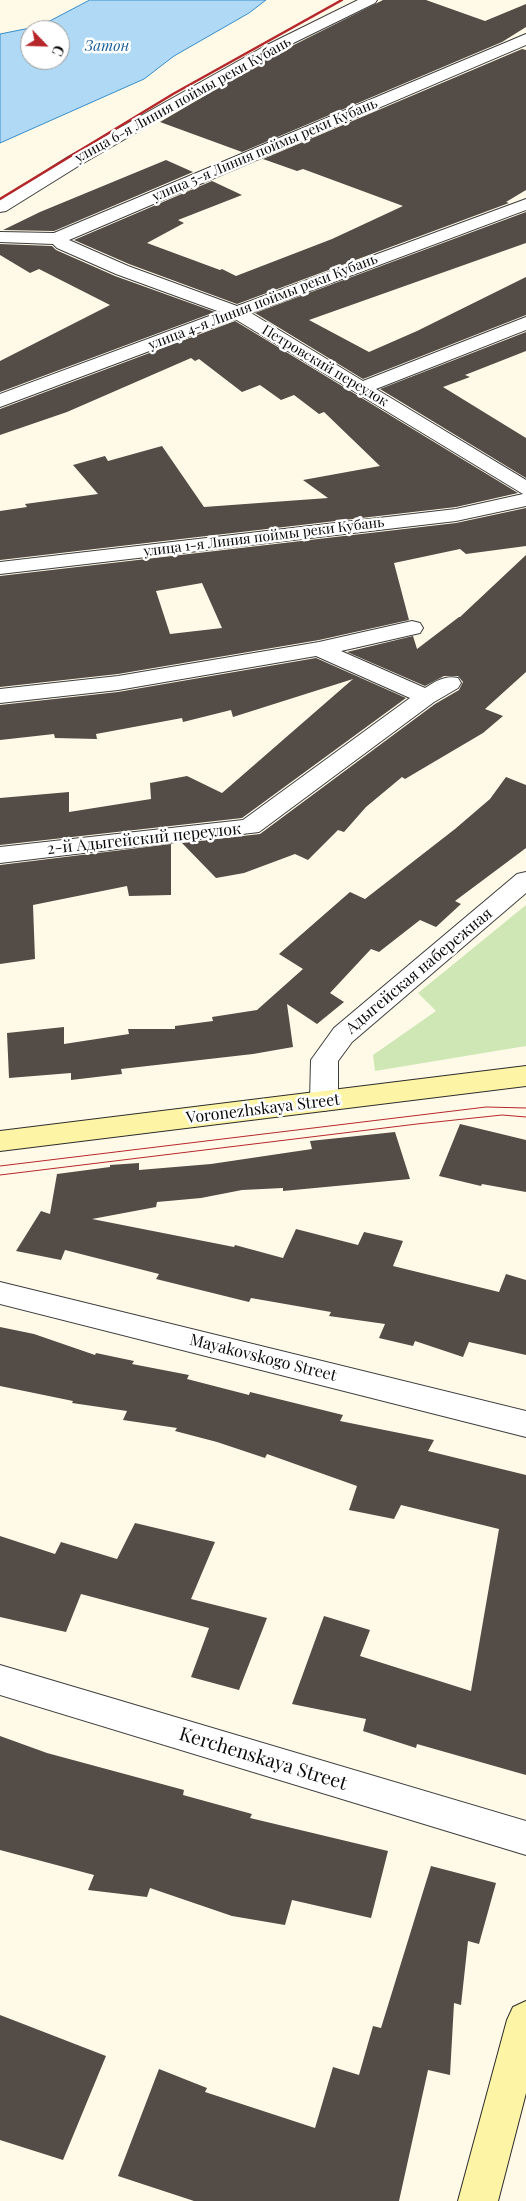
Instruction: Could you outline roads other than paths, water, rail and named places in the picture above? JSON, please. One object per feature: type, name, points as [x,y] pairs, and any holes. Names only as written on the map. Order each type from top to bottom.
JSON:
[{"type":"street","name":"улица 6-я Линия поймы реки Кубань","points":[[0,207],[74,161],[270,49],[370,0]]},
{"type":"street","name":"улица 5-я Линия поймы реки Кубань","points":[[3,235],[58,239],[526,39]]},
{"type":"street","name":"улица 4-я Линия поймы реки Кубань","points":[[0,401],[526,204]]},
{"type":"street","name":"Петровский переулок","points":[[58,239],[63,244],[122,270],[236,312],[526,489]]},
{"type":"street","points":[[363,388],[526,323]]},
{"type":"street","name":"улица 1-я Линия поймы реки Кубань","points":[[0,568],[456,515],[526,500]]},
{"type":"street","points":[[0,696],[118,683],[319,649],[412,628]]},
{"type":"street","points":[[319,649],[426,697]]},
{"type":"street","name":"2-й Адыгейский переулок","points":[[0,855],[250,827],[426,697],[450,683]]},
{"type":"street","name":"Адыгейская набережная","points":[[324,1102],[325,1060],[343,1035],[526,880]]},
{"type":"street","name":"Voronezhskaya Street","points":[[0,1141],[526,1076]]},
{"type":"street","name":"Mayakovskogo Street","points":[[0,1293],[526,1424]]},
{"type":"street","name":"Kerchenskaya Street","points":[[0,1680],[526,1838]]},
{"type":"street","points":[[478,2201],[526,2020]]},
{"type":"water","name":"Затон","points":[[90,0],[266,0],[249,13],[174,56],[144,79],[0,143],[0,34],[20,30],[20,70],[70,70],[70,20],[52,20]]},
{"type":"tram line","points":[[0,1166],[486,1107],[526,1108]]},
{"type":"tram line","points":[[0,1175],[417,1124],[502,1115],[526,1117]]},
{"type":"railway","points":[[0,199],[173,94],[342,0]]}]
